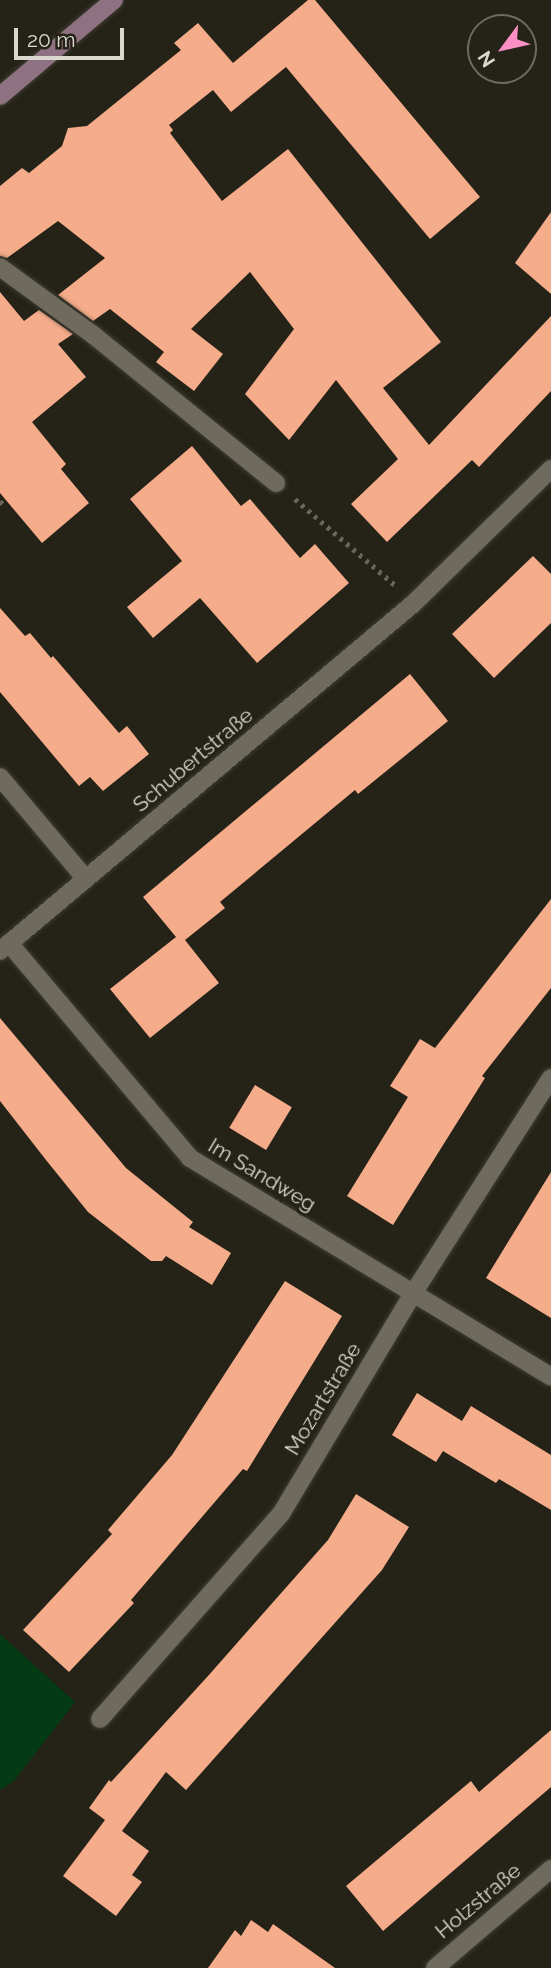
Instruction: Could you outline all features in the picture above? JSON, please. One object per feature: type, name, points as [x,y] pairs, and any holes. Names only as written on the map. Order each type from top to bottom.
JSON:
[{"type":"main road","points":[[0,96],[114,0]]},
{"type":"street","points":[[0,267],[92,334],[276,483]]},
{"type":"street","name":"Schubertstraße","points":[[5,947],[414,603],[551,468]]},
{"type":"street","points":[[0,777],[86,879]]},
{"type":"street","name":"Im Sandweg","points":[[5,947],[190,1158],[551,1377]]},
{"type":"street","name":"Mozartstraße","points":[[100,1719],[281,1514],[414,1292],[551,1078]]},
{"type":"street","name":"Holzstraße","points":[[435,1968],[551,1869]]},
{"type":"path","points":[[276,483],[414,603]]},
{"type":"green space","points":[[0,1634],[75,1702],[14,1781],[0,1790]]},
{"type":"building","points":[[308,0],[315,0],[480,197],[430,239],[286,67],[231,112],[213,90],[169,125],[173,130],[170,133],[222,201],[288,149],[441,342],[383,388],[429,445],[551,316],[551,391],[479,467],[472,460],[387,542],[351,504],[398,459],[336,380],[289,440],[245,394],[294,329],[250,272],[191,329],[223,354],[194,391],[156,362],[164,352],[110,309],[93,321],[58,295],[105,258],[58,221],[7,258],[0,256],[0,186],[22,168],[29,173],[62,146],[68,128],[87,126],[181,50],[174,43],[198,23],[233,63]]},
{"type":"building","points":[[551,212],[551,294],[515,263]]},
{"type":"building","points":[[0,292],[24,321],[39,310],[73,334],[58,344],[86,377],[32,422],[66,464],[61,469],[89,503],[42,543],[0,493]]},
{"type":"building","points":[[192,446],[241,506],[250,499],[300,558],[315,544],[349,583],[257,663],[200,598],[153,638],[127,607],[182,561],[130,499]]},
{"type":"building","points":[[533,556],[551,574],[551,623],[494,678],[452,634]]},
{"type":"building","points":[[0,608],[25,636],[30,633],[51,658],[53,656],[119,733],[127,726],[149,754],[103,791],[90,777],[79,786],[0,692]]},
{"type":"building","points":[[410,674],[448,721],[358,794],[355,790],[220,902],[225,908],[185,940],[219,983],[150,1038],[110,989],[176,937],[143,897]]},
{"type":"building","points":[[551,899],[551,988],[482,1076],[485,1078],[393,1225],[347,1196],[408,1097],[390,1086],[420,1039],[435,1048]]},
{"type":"building","points":[[0,1018],[126,1168],[193,1222],[189,1227],[231,1253],[212,1285],[166,1256],[162,1261],[151,1261],[88,1212],[46,1160],[0,1101]]},
{"type":"building","points":[[255,1085],[292,1107],[266,1150],[229,1128]]},
{"type":"building","points":[[551,1172],[551,1318],[486,1278]]},
{"type":"building","points":[[285,1281],[342,1316],[247,1471],[243,1469],[131,1600],[134,1603],[69,1672],[23,1630],[112,1534],[108,1530],[172,1455]]},
{"type":"building","points":[[417,1393],[462,1421],[471,1406],[551,1455],[551,1510],[499,1479],[496,1483],[443,1451],[436,1462],[392,1435]]},
{"type":"building","points":[[356,1494],[409,1527],[382,1570],[186,1790],[166,1772],[122,1831],[149,1851],[132,1875],[142,1882],[116,1916],[63,1876],[105,1820],[89,1808],[109,1780],[111,1782],[208,1676],[328,1540]]},
{"type":"building","points":[[551,1730],[551,1787],[383,1931],[346,1886],[471,1781],[479,1792]]},
{"type":"building","points":[[251,1920],[268,1932],[273,1924],[335,1968],[208,1968],[235,1930],[241,1936]]}]
